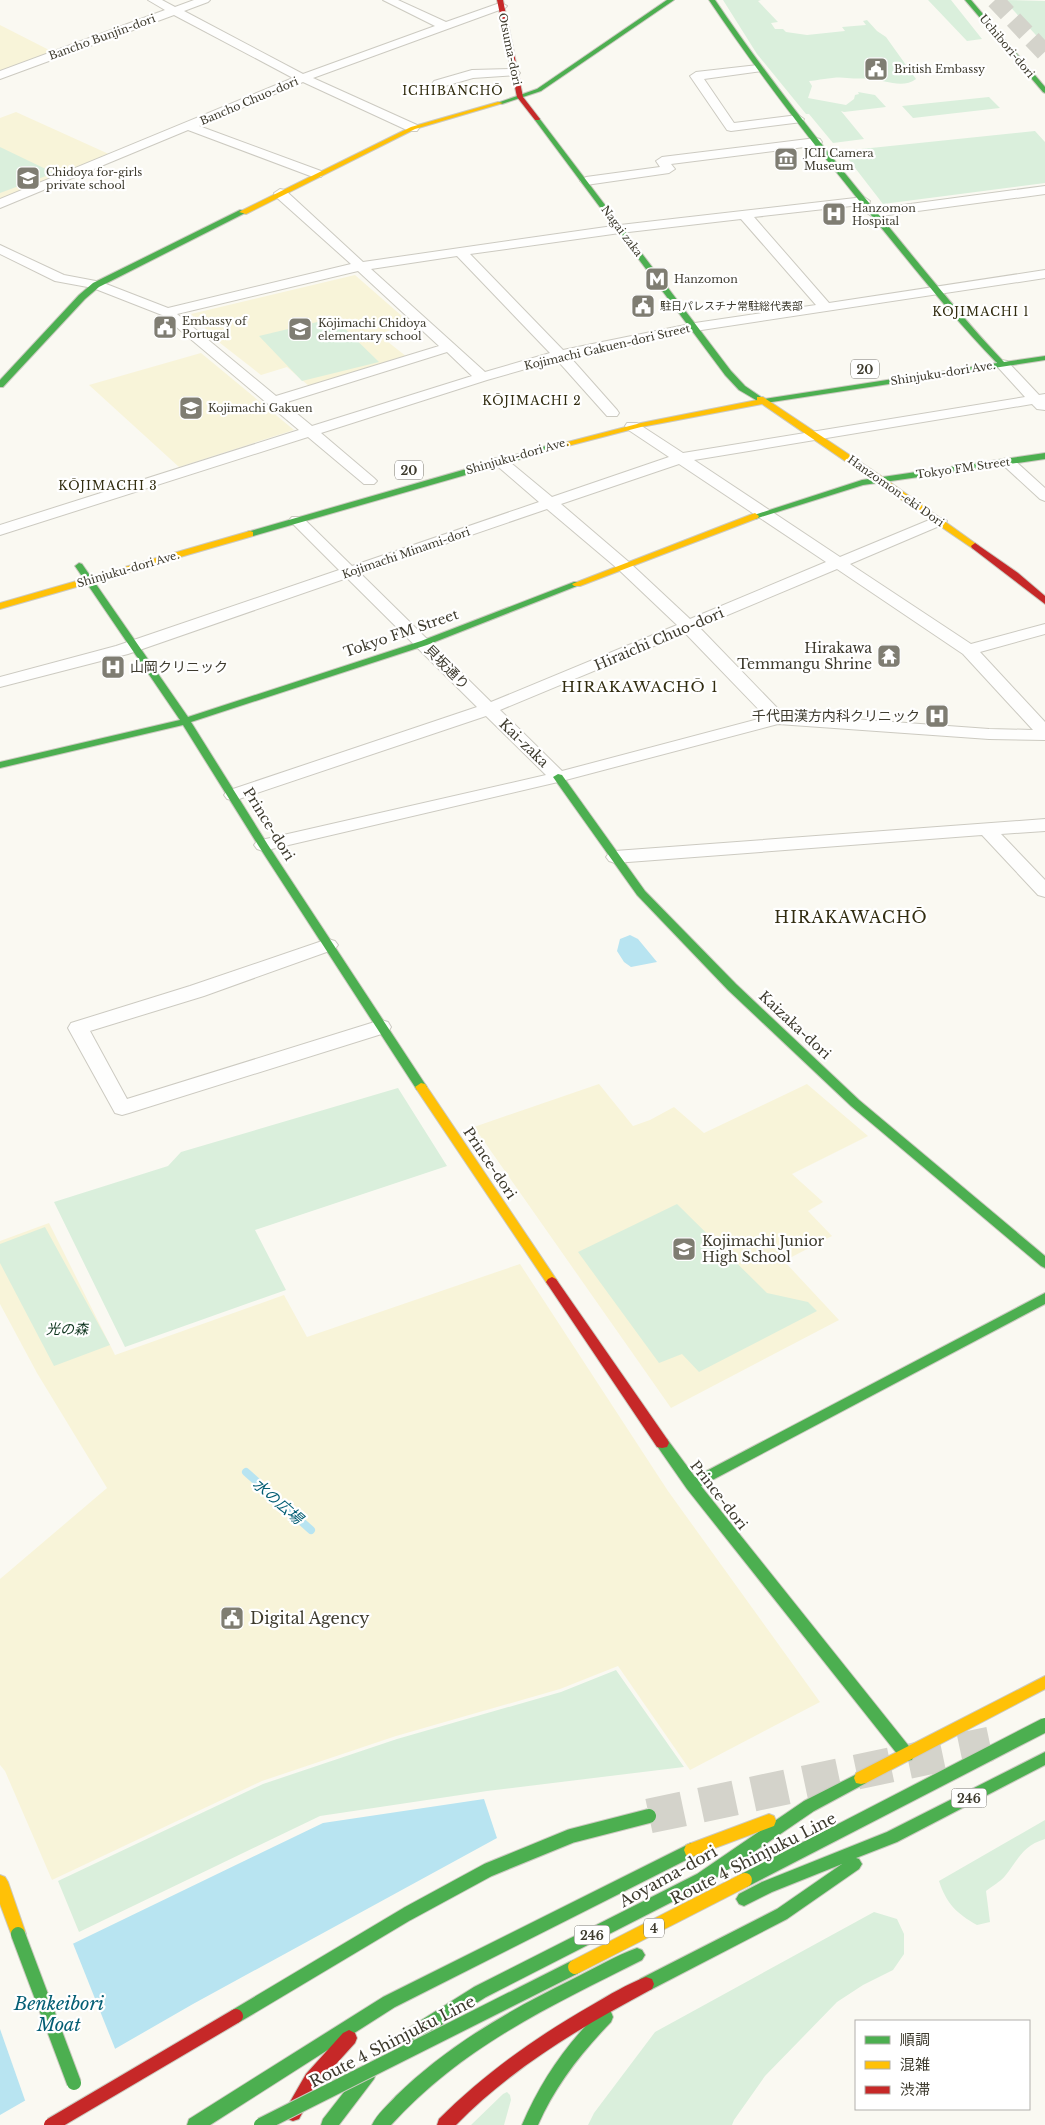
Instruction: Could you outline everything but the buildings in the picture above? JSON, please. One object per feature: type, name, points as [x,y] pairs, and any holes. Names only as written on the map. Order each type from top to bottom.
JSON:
[{"type":"main road","points":[[0,385],[82,297],[96,285],[413,128],[520,97],[545,86],[671,0]]},
{"type":"main road","points":[[712,0],[758,69],[816,142],[936,290],[1002,364]]},
{"type":"main road","name":"Uchibori-dori","points":[[968,0],[1045,91]]},
{"type":"main road","points":[[500,3],[512,1]]},
{"type":"main road","name":"Otsuma-dori","points":[[500,3],[520,97]]},
{"type":"main road","name":"Nagai zaka","points":[[520,97],[586,181],[620,229],[742,388]]},
{"type":"main road","name":"Shinjuku-dori Ave.","points":[[975,353],[1007,348]]},
{"type":"main road","name":"Shinjuku-dori Ave.","points":[[0,606],[500,461],[632,426],[763,401],[1045,358]]},
{"type":"main road","points":[[726,391],[759,385]]},
{"type":"main road","name":"Hanzomon-eki Dori","points":[[742,388],[881,480],[1015,575],[1045,601]]},
{"type":"main road","name":"Tokyo FM Street","points":[[0,765],[186,721],[424,643],[762,513],[862,483],[1045,456]]},
{"type":"main road","name":"Shinjuku-dori Ave.","points":[[64,570],[84,564]]},
{"type":"main road","name":"Prince-dori","points":[[84,564],[90,580],[186,721],[263,845],[381,1027],[692,1485],[907,1754]]},
{"type":"main road","name":"Kaizaka-dori","points":[[558,777],[641,893],[732,987],[848,1096],[1045,1263]]},
{"type":"main road","points":[[692,1485],[1045,1298]]},
{"type":"main road","name":"Aoyama-dori","points":[[329,2125],[351,2094],[376,2065],[406,2039],[444,2013],[480,1992],[702,1879],[809,1806],[1045,1682]]},
{"type":"main road","name":"Route 4 Shinjuku Line","points":[[260,2125],[613,1949],[1045,1724]]},
{"type":"main road","name":"246","points":[[732,1906],[767,1887],[892,1838],[1045,1758]]},
{"type":"main road","points":[[195,2125],[389,2002],[684,1852],[809,1806]]},
{"type":"main road","points":[[51,2125],[407,1914],[488,1870],[571,1836],[649,1816]]},
{"type":"main road","points":[[445,2125],[510,2066],[568,2028],[784,1913],[892,1838]]},
{"type":"main road","points":[[0,1882],[74,2083],[90,2120]]},
{"type":"main road","points":[[380,2125],[411,2091],[442,2065],[480,2039],[644,1952]]},
{"type":"main road","points":[[530,2125],[556,2073],[584,2038],[627,1995]]},
{"type":"main road","points":[[286,2125],[312,2079],[342,2044],[389,2002]]},
{"type":"street","points":[[154,0],[303,78],[413,128]]},
{"type":"street","name":"Bancho Bunjin-dori","points":[[0,75],[204,0]]},
{"type":"street","points":[[390,0],[445,26]]},
{"type":"street","name":"Bancho Chuo-dori","points":[[0,204],[303,78],[445,26],[500,3]]},
{"type":"street","points":[[758,69],[696,76],[731,127],[798,119]]},
{"type":"street","points":[[438,84],[472,74],[514,73]]},
{"type":"street","points":[[188,126],[317,174]]},
{"type":"street","points":[[586,181],[669,169],[662,161],[816,142]]},
{"type":"street","points":[[873,213],[1045,190]]},
{"type":"street","points":[[280,193],[482,377]]},
{"type":"street","points":[[167,312],[361,266],[620,229],[864,202]]},
{"type":"street","points":[[744,214],[826,307]]},
{"type":"street","points":[[0,249],[60,278],[96,285],[167,312],[369,481]]},
{"type":"street","points":[[460,252],[560,355],[612,413]]},
{"type":"street","name":"Kojimachi Gakuen-dori Street","points":[[0,530],[482,377],[560,355],[695,328],[1045,274]]},
{"type":"street","points":[[274,401],[449,347]]},
{"type":"street","points":[[1002,364],[1042,402]]},
{"type":"street","name":"Kojimachi Minami-dori","points":[[0,682],[136,645],[681,458],[815,435],[1042,402]]},
{"type":"street","points":[[632,426],[969,650],[1045,733]]},
{"type":"street","points":[[500,461],[551,502],[624,566],[689,627],[778,720]]},
{"type":"street","points":[[1008,462],[1045,496]]},
{"type":"street","name":"貝坂通り","points":[[296,520],[424,643],[489,709]]},
{"type":"street","name":"Hiraichi Chuo-dori","points":[[232,795],[489,709],[939,522]]},
{"type":"street","points":[[969,650],[1045,629]]},
{"type":"street","name":"Kai-zaka","points":[[489,709],[558,777]]},
{"type":"street","points":[[263,845],[558,777],[778,720],[989,734],[1045,733]]},
{"type":"street","points":[[615,857],[1045,825]]},
{"type":"street","points":[[986,829],[1045,891]]},
{"type":"street","points":[[328,945],[197,991],[78,1028],[122,1108],[381,1027]]},
{"type":"shaded area","points":[[0,25],[53,52],[0,71]]},
{"type":"shaded area","name":"Chidoya for-girls private school","points":[[16,112],[111,155],[0,201],[0,118]]},
{"type":"shaded area","name":"Kōjimachi Chidoya elementary school","points":[[355,275],[411,324],[378,334],[407,357],[309,386],[287,367],[261,375],[220,343],[191,314]]},
{"type":"shaded area","name":"Kojimachi Gakuen","points":[[201,353],[294,430],[179,467],[89,385]]},
{"type":"shaded area","name":"Kojimachi Junior High School","points":[[599,1084],[633,1126],[650,1120],[674,1107],[704,1133],[807,1084],[868,1136],[792,1174],[823,1202],[808,1211],[832,1236],[784,1261],[839,1320],[671,1408],[474,1127]]},
{"type":"shaded area","points":[[49,1223],[115,1355],[284,1295],[307,1337],[520,1264],[668,1491],[820,1702],[690,1770],[618,1666],[560,1689],[396,1736],[262,1781],[52,1880],[5,1771],[0,1765],[0,1579],[107,1488],[37,1373],[0,1304],[0,1241]]},
{"type":"green space","points":[[723,0],[761,0],[758,1],[778,22],[771,23],[775,29],[807,35],[845,31],[842,27],[866,25],[863,21],[867,20],[877,31],[886,37],[916,79],[899,84],[870,79],[843,78],[809,81],[812,86],[808,98],[846,105],[854,99],[855,95],[859,94],[858,92],[875,95],[886,107],[841,111],[864,139],[833,143],[809,114],[806,114],[757,54]]},
{"type":"green space","points":[[928,0],[951,0],[982,39],[967,41]]},
{"type":"green space","points":[[1004,0],[1045,1],[1045,45]]},
{"type":"green space","points":[[989,97],[1000,108],[913,118],[902,106]]},
{"type":"green space","points":[[1035,131],[1045,142],[1045,183],[883,204],[842,151]]},
{"type":"green space","points":[[0,147],[54,173],[0,193]]},
{"type":"green space","points":[[334,318],[379,362],[302,381],[259,336]]},
{"type":"green space","points":[[398,1088],[447,1166],[255,1230],[286,1290],[125,1347],[54,1202],[168,1166],[181,1152]]},
{"type":"green space","points":[[677,1204],[767,1293],[808,1302],[817,1311],[699,1372],[682,1354],[659,1363],[578,1252]]},
{"type":"green space","name":"光の森","points":[[45,1227],[110,1345],[54,1366],[0,1263],[0,1244]]},
{"type":"green space","points":[[616,1670],[684,1767],[487,1791],[320,1816],[79,1932],[58,1881],[263,1784],[397,1739],[561,1692]]},
{"type":"green space","points":[[1045,1820],[1045,1839],[1026,1849],[1003,1878],[986,1891],[990,1922],[977,1925],[953,1907],[945,1896],[939,1881]]},
{"type":"green space","points":[[874,1912],[897,1919],[904,1934],[904,1954],[893,1970],[863,1985],[837,2002],[765,2076],[732,2125],[588,2125],[594,2113],[655,2032]]},
{"type":"green space","points":[[507,2092],[511,2100],[504,2125],[471,2125],[503,2094]]},
{"type":"water","points":[[630,935],[638,939],[657,962],[631,967],[624,962],[617,951],[620,939]]},
{"type":"water","name":"Benkeibori Moat","points":[[484,1799],[497,1838],[193,2004],[0,2115],[0,1979],[323,1823]]},
{"type":"pier","points":[[72,1941],[116,2051],[26,2103],[0,2029],[0,1976]]},
{"type":"waterway","name":"水の広場","points":[[246,1472],[311,1530]]},
{"type":"tunnel","points":[[995,0],[1045,53]]},
{"type":"tunnel","points":[[649,1816],[990,1744]]},
{"type":"traffic: fast","points":[[500,103],[539,90],[671,0]]},
{"type":"traffic: fast","points":[[712,0],[754,61],[821,149],[945,301],[1002,364]]},
{"type":"traffic: fast","points":[[968,0],[1045,91]]},
{"type":"traffic: fast","points":[[537,119],[728,373],[742,388],[760,399]]},
{"type":"traffic: fast","points":[[0,385],[82,297],[96,285],[243,212]]},
{"type":"traffic: fast","points":[[759,402],[1045,358]]},
{"type":"traffic: fast","points":[[250,534],[560,445]]},
{"type":"traffic: fast","points":[[755,516],[862,483],[1045,456]]},
{"type":"traffic: fast","points":[[79,566],[178,709],[263,845],[421,1087]]},
{"type":"traffic: fast","points":[[0,765],[186,721],[424,643],[577,584]]},
{"type":"traffic: fast","points":[[558,777],[641,893],[732,987],[855,1103],[1045,1263]]},
{"type":"traffic: fast","points":[[692,1485],[1045,1298]]},
{"type":"traffic: fast","points":[[662,1443],[677,1465],[907,1755]]},
{"type":"traffic: fast","points":[[745,1880],[1045,1725]]},
{"type":"traffic: fast","points":[[744,1899],[767,1887],[892,1837],[1045,1758]]},
{"type":"traffic: fast","points":[[407,2038],[480,1992],[702,1879],[809,1806],[861,1778]]},
{"type":"traffic: fast","points":[[236,2016],[407,1914],[488,1870],[571,1836],[649,1816]]},
{"type":"traffic: fast","points":[[195,2125],[389,2002],[691,1850]]},
{"type":"traffic: fast","points":[[646,1984],[782,1914],[854,1864]]},
{"type":"traffic: fast","points":[[18,1934],[74,2083]]},
{"type":"traffic: fast","points":[[380,2125],[406,2097],[435,2071],[482,2037],[559,1994],[637,1955]]},
{"type":"traffic: fast","points":[[261,2125],[575,1967]]},
{"type":"traffic: fast","points":[[530,2125],[544,2095],[562,2067],[582,2041],[605,2017]]},
{"type":"traffic: fast","points":[[329,2125],[368,2074]]},
{"type":"traffic: slow","points":[[243,212],[413,128],[500,103]]},
{"type":"traffic: slow","points":[[760,399],[975,546]]},
{"type":"traffic: slow","points":[[560,445],[641,425],[759,402]]},
{"type":"traffic: slow","points":[[577,584],[755,516]]},
{"type":"traffic: slow","points":[[0,606],[250,534]]},
{"type":"traffic: slow","points":[[421,1087],[552,1282]]},
{"type":"traffic: slow","points":[[861,1778],[1045,1682]]},
{"type":"traffic: slow","points":[[691,1850],[769,1821]]},
{"type":"traffic: slow","points":[[575,1967],[745,1880]]},
{"type":"traffic: slow","points":[[0,1882],[18,1934]]},
{"type":"traffic: jam","points":[[500,0],[520,97],[537,119]]},
{"type":"traffic: jam","points":[[975,546],[1015,575],[1045,601]]},
{"type":"traffic: jam","points":[[552,1282],[662,1443]]},
{"type":"traffic: jam","points":[[445,2125],[476,2094],[500,2074],[581,2020],[646,1984]]},
{"type":"traffic: jam","points":[[51,2125],[236,2016]]},
{"type":"traffic: jam","points":[[293,2113],[312,2079],[349,2038]]},
{"type":"place","name":"British Embassy","points":[[876,69]]},
{"type":"place","name":"JCII Camera Museum","points":[[786,159]]},
{"type":"place","name":"Chidoya for-girls private school","points":[[28,178]]},
{"type":"place","name":"Hanzomon Hospital","points":[[834,214]]},
{"type":"place","name":"Hanzomon","points":[[657,279]]},
{"type":"place","name":"駐日パレスチナ常駐総代表部","points":[[643,306]]},
{"type":"place","name":"Embassy of Portugal","points":[[165,327]]},
{"type":"place","name":"Kōjimachi Chidoya elementary school","points":[[300,329]]},
{"type":"place","name":"Kojimachi Gakuen","points":[[191,408]]},
{"type":"place","name":"Hirakawa Temmangu Shrine","points":[[889,656]]},
{"type":"place","name":"山岡クリニック","points":[[113,667]]},
{"type":"place","name":"千代田漢方内科クリニック","points":[[937,716]]},
{"type":"place","name":"Kojimachi Junior High School","points":[[684,1249]]},
{"type":"place","name":"Digital Agency","points":[[232,1618]]},
{"type":"district","name":"ICHIBANCHŌ","points":[[453,90]]},
{"type":"district","name":"KOJIMACHI 1","points":[[981,311]]},
{"type":"district","name":"KŌJIMACHI 2","points":[[532,400]]},
{"type":"district","name":"KŌJIMACHI 3","points":[[108,485]]},
{"type":"district","name":"HIRAKAWACHŌ 1","points":[[640,686]]},
{"type":"district","name":"HIRAKAWACHŌ","points":[[851,917]]}]
